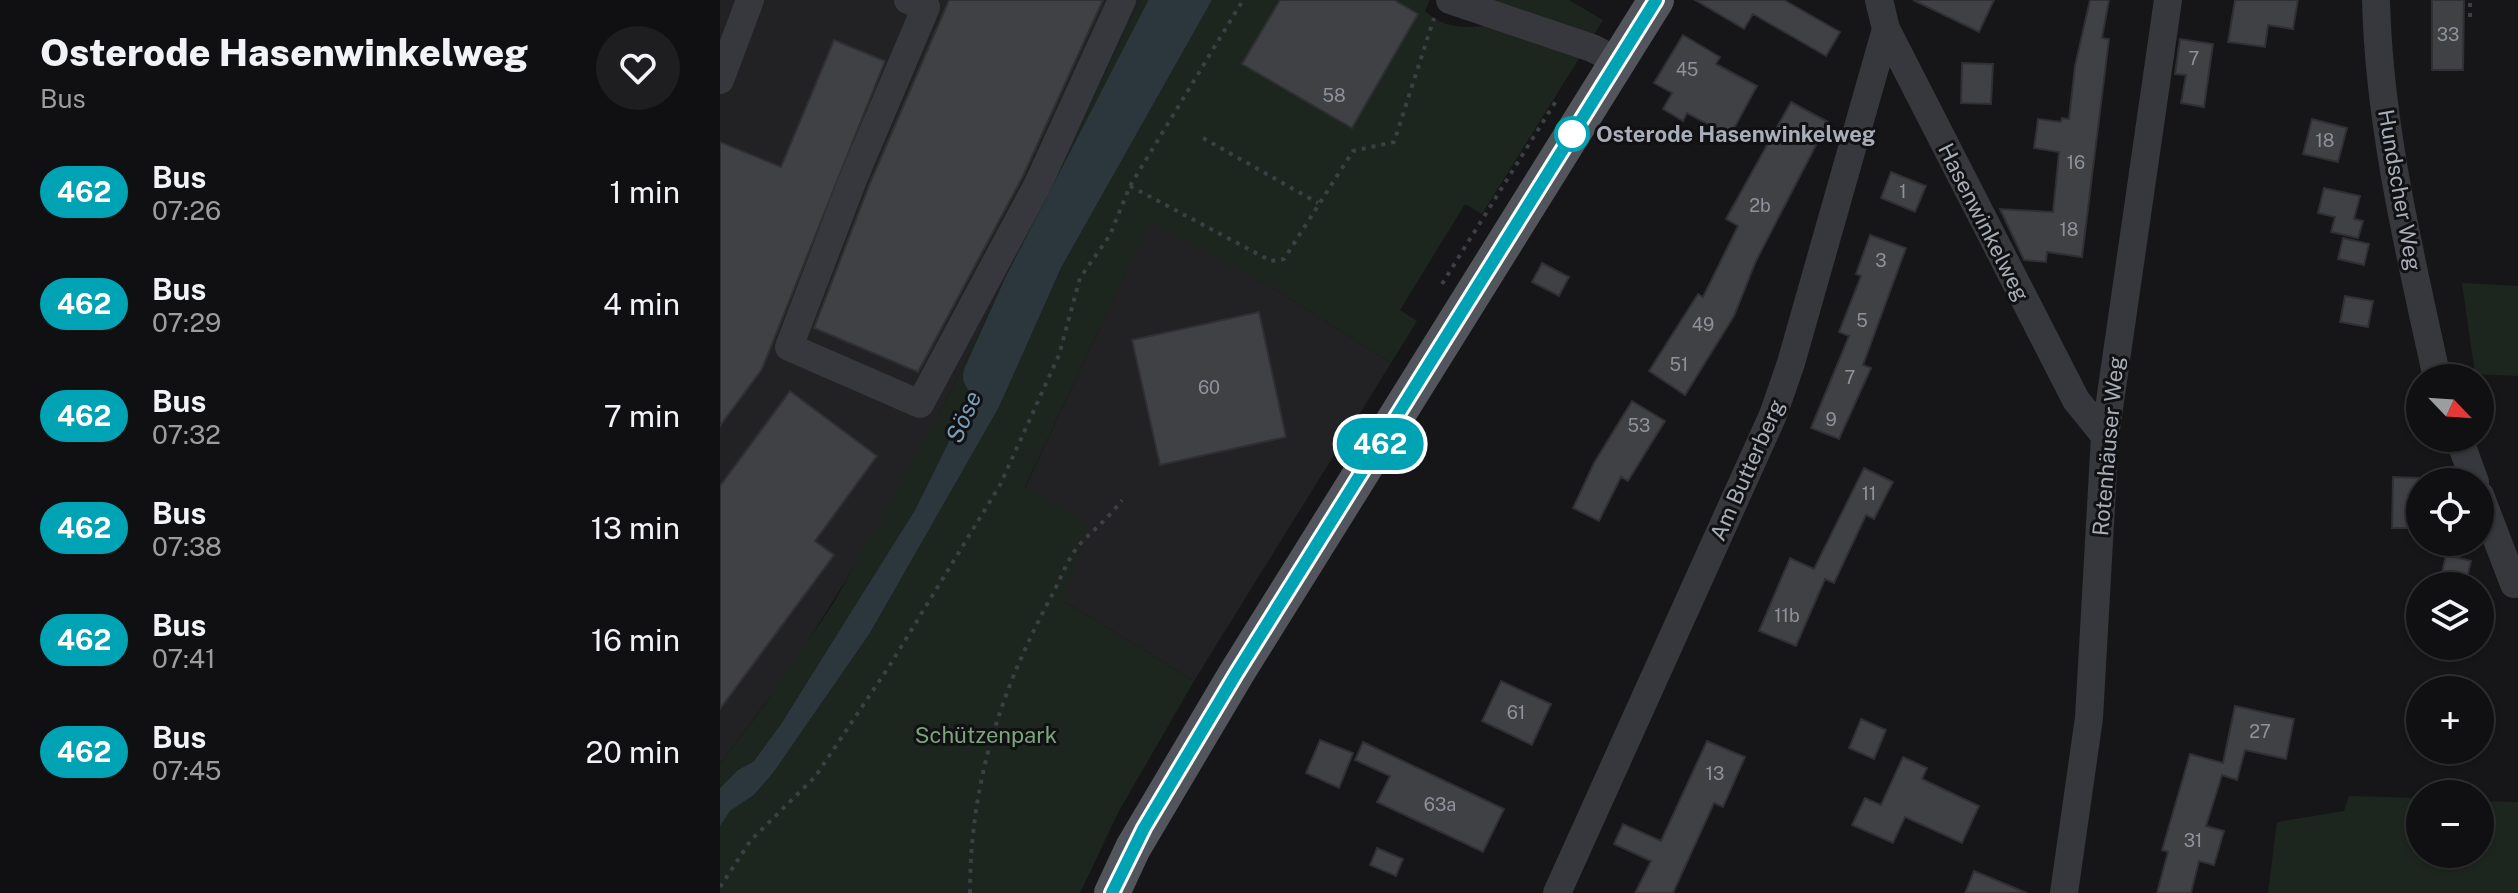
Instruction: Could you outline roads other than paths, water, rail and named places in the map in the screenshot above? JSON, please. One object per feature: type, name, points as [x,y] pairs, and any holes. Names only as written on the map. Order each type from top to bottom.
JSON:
[{"type":"main road","points":[[1112,893],[1133,848],[1219,700],[1656,0]]},
{"type":"street","points":[[720,80],[750,0]]},
{"type":"street","points":[[908,0],[926,7],[854,177],[789,347],[920,404],[1038,184],[1122,0]]},
{"type":"street","name":"Hasenwinkelweg","points":[[1879,0],[1886,29],[2076,400],[2105,436]]},
{"type":"street","name":"Rotenhäuser Weg","points":[[2064,893],[2089,718],[2105,436],[2168,0]]},
{"type":"street","name":"Hundscher Weg","points":[[2376,0],[2377,56],[2399,193],[2434,364]]},
{"type":"street","points":[[1443,7],[1592,48],[1617,61]]},
{"type":"street","name":"Am Butterberg","points":[[1557,893],[1773,415],[1809,303],[1886,29]]},
{"type":"street","points":[[2494,532],[2514,584]]},
{"type":"water","points":[[1171,0],[1212,0],[1061,268],[999,407],[870,633],[773,773],[754,795],[730,811],[720,826],[720,788],[738,770],[754,761],[781,724],[915,510],[1119,98]]},
{"type":"waterway","name":"Söse","points":[[983,376],[1023,287],[1171,0]]},
{"type":"place","name":"Osterode Hasenwinkelweg","points":[[1572,134]]},
{"type":"park label","name":"Schützenpark","points":[[986,735]]}]
